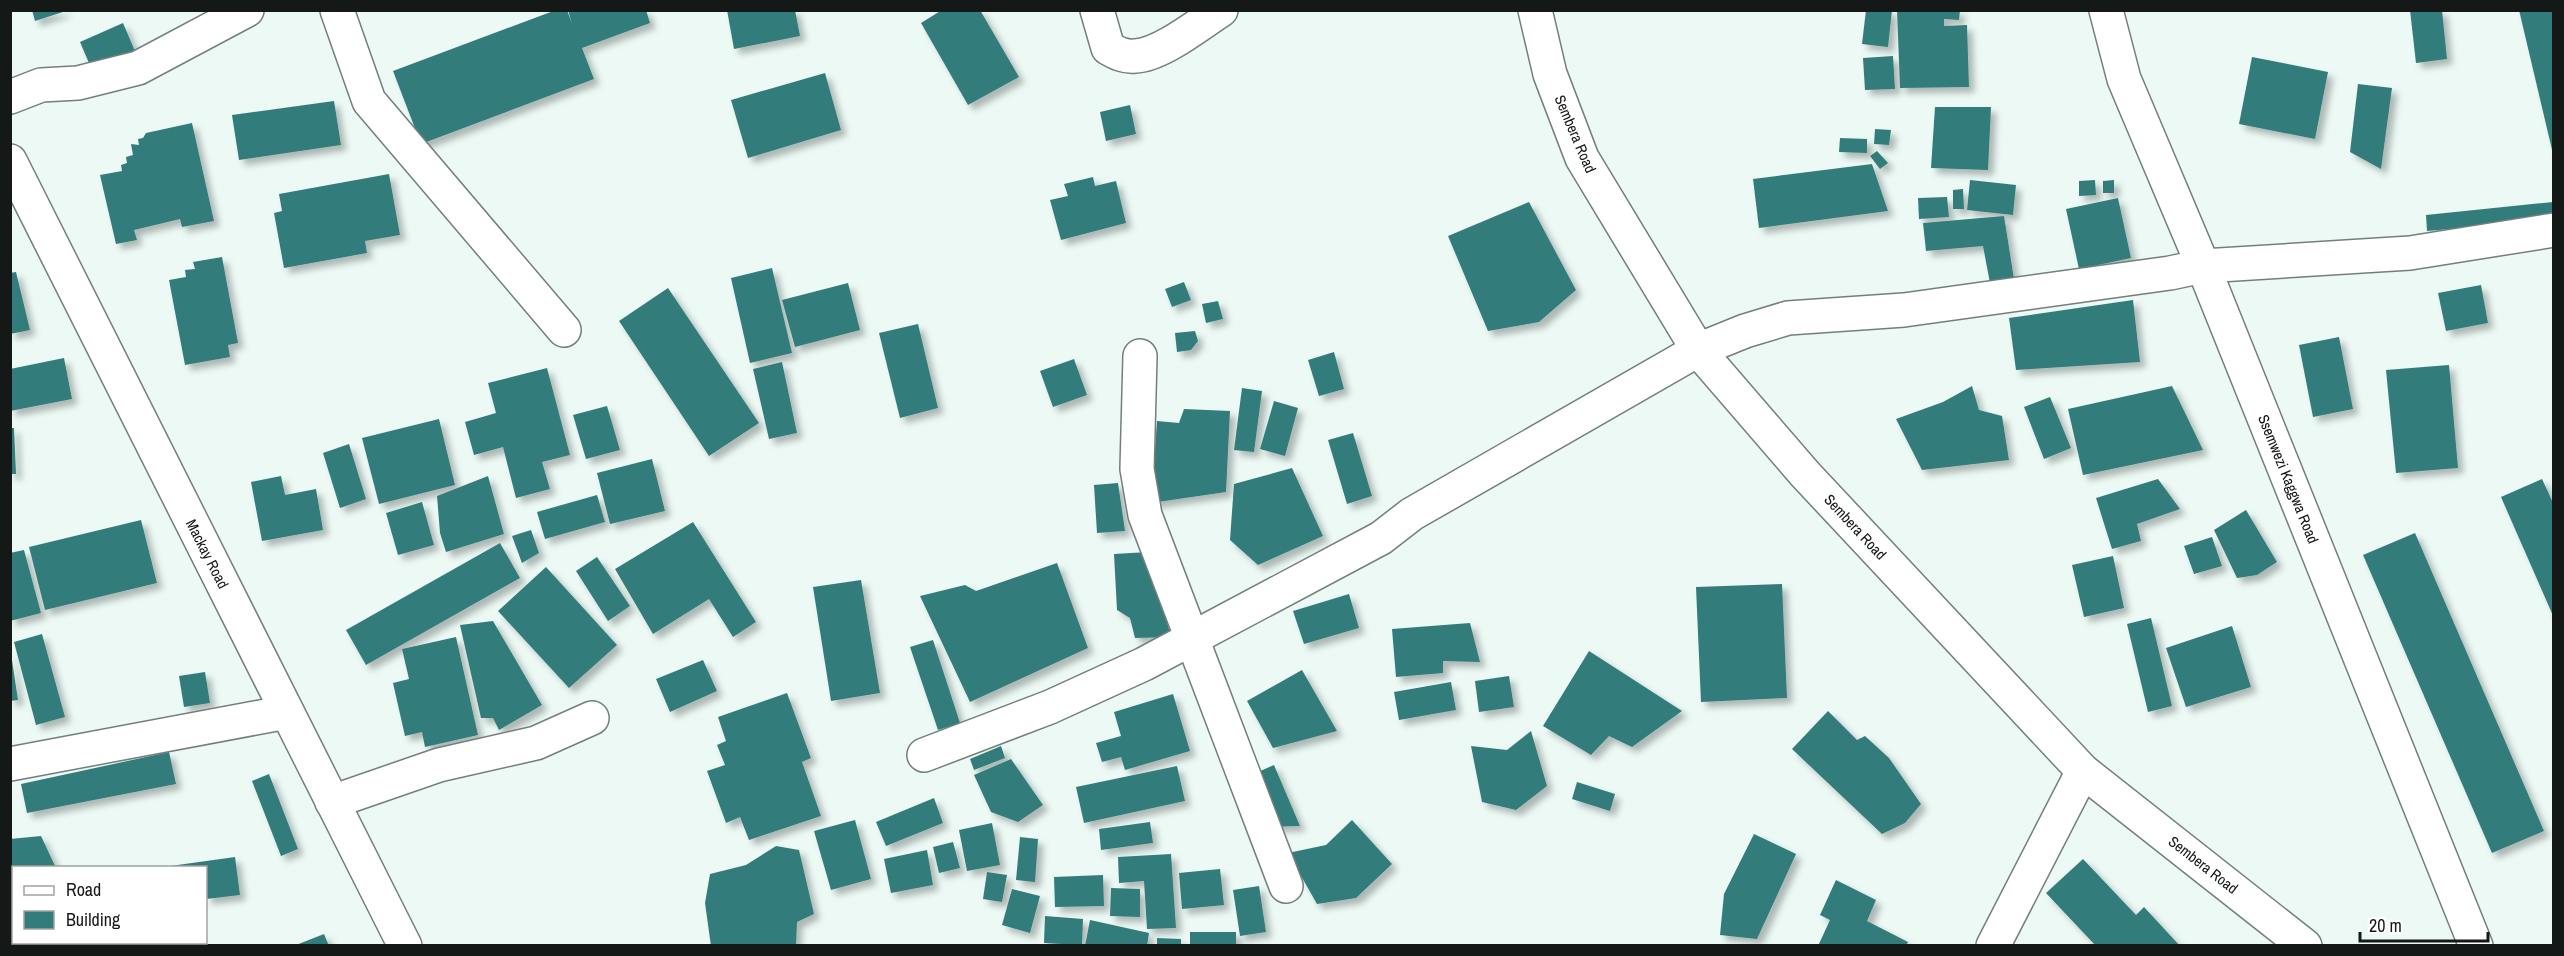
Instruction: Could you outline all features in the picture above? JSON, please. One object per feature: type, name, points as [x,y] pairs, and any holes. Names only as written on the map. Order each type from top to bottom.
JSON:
[{"type":"street","points":[[10,97],[41,85],[78,83],[138,68],[247,10]]},
{"type":"street","points":[[337,10],[369,101],[564,330]]},
{"type":"street","points":[[1097,10],[1108,48],[1123,56],[1136,56],[1154,52],[1221,10]]},
{"type":"street","name":"Sembera Road","points":[[1534,10],[1550,74],[1582,158],[1698,350],[1805,474],[2083,771],[2305,945]]},
{"type":"street","name":"Ssemwezi Kaggwa Road","points":[[2106,10],[2124,79],[2203,266],[2476,945]]},
{"type":"street","name":"Mackay Road","points":[[10,162],[405,945]]},
{"type":"street","points":[[924,755],[1050,707],[1144,664],[1381,538],[1412,514],[1698,350],[1745,331],[1788,318],[1915,309],[2170,273],[2203,266],[2410,253],[2553,230]]},
{"type":"street","points":[[1140,356],[1137,469],[1145,515],[1286,886]]},
{"type":"street","points":[[10,764],[286,712]]},
{"type":"street","points":[[332,802],[439,765],[536,742],[592,718]]},
{"type":"street","points":[[1993,945],[2083,771]]},
{"type":"building","points":[[32,10],[66,10],[66,11],[35,21]]},
{"type":"building","points":[[556,10],[567,10],[572,24],[568,10],[646,10],[650,23],[582,48],[594,79],[421,144],[393,71]]},
{"type":"building","points":[[727,10],[795,10],[800,36],[734,49]]},
{"type":"building","points":[[942,10],[980,10],[1019,77],[968,105],[921,23]]},
{"type":"building","points":[[1866,10],[1892,10],[1888,47],[1862,44]]},
{"type":"building","points":[[1897,10],[1960,10],[1959,20],[1944,19],[1944,26],[1967,25],[1969,87],[1900,88]]},
{"type":"building","points":[[2410,10],[2442,10],[2447,59],[2416,63]]},
{"type":"building","points":[[2519,10],[2554,10],[2554,154],[2553,154]]},
{"type":"building","points":[[123,23],[137,56],[92,70],[80,42]]},
{"type":"building","points":[[1893,56],[1895,89],[1865,90],[1863,58]]},
{"type":"building","points":[[2252,57],[2328,72],[2315,139],[2239,124]]},
{"type":"building","points":[[825,73],[841,130],[748,158],[731,100]]},
{"type":"building","points":[[2358,84],[2392,88],[2381,169],[2350,152]]},
{"type":"building","points":[[334,101],[341,145],[239,160],[232,115]]},
{"type":"building","points":[[1130,105],[1136,134],[1106,141],[1100,112]]},
{"type":"building","points":[[1935,107],[1991,107],[1988,170],[1931,168]]},
{"type":"building","points":[[192,123],[214,221],[182,227],[180,219],[134,230],[137,240],[116,244],[100,175],[122,171],[121,165],[127,163],[126,157],[133,155],[131,144],[139,145],[138,139],[143,138],[146,133]]},
{"type":"building","points":[[1875,129],[1891,130],[1889,145],[1874,144]]},
{"type":"building","points":[[1840,138],[1867,139],[1867,153],[1839,152]]},
{"type":"building","points":[[1877,151],[1888,163],[1880,169],[1870,156]]},
{"type":"building","points":[[1872,164],[1888,211],[1759,228],[1753,179]]},
{"type":"building","points":[[389,174],[400,235],[365,241],[367,253],[284,268],[274,213],[282,211],[279,194]]},
{"type":"building","points":[[1093,177],[1095,186],[1116,181],[1126,223],[1061,240],[1050,200],[1068,196],[1064,184]]},
{"type":"building","points":[[1970,180],[2016,185],[2013,215],[1967,210]]},
{"type":"building","points":[[2095,180],[2096,195],[2079,196],[2079,181]]},
{"type":"building","points":[[2114,180],[2114,193],[2103,193],[2103,181]]},
{"type":"building","points":[[1963,189],[1964,209],[1953,209],[1953,190]]},
{"type":"building","points":[[1947,197],[1949,217],[1919,219],[1918,198]]},
{"type":"building","points":[[2118,198],[2131,258],[2079,269],[2066,209]]},
{"type":"building","points":[[1529,202],[1576,290],[1539,322],[1488,331],[1448,236]]},
{"type":"building","points":[[2553,202],[2554,219],[2427,231],[2426,215]]},
{"type":"building","points":[[2004,216],[2014,279],[1990,283],[1983,246],[1926,251],[1923,223]]},
{"type":"building","points":[[222,257],[238,343],[228,345],[230,357],[185,365],[169,280],[186,277],[185,270],[195,269],[193,262]]},
{"type":"building","points":[[772,268],[792,353],[750,363],[731,278]]},
{"type":"building","points":[[16,272],[30,330],[10,334],[10,273]]},
{"type":"building","points":[[1184,282],[1191,300],[1172,307],[1165,289]]},
{"type":"building","points":[[848,283],[860,330],[795,347],[782,300]]},
{"type":"building","points":[[2481,285],[2488,323],[2446,331],[2438,293]]},
{"type":"building","points":[[668,288],[759,423],[709,456],[619,321]]},
{"type":"building","points":[[2133,300],[2140,362],[2016,370],[2009,318]]},
{"type":"building","points":[[1218,301],[1223,319],[1206,323],[1202,304]]},
{"type":"building","points":[[918,324],[938,408],[900,418],[879,333]]},
{"type":"building","points":[[1195,331],[1198,341],[1191,350],[1177,352],[1175,333]]},
{"type":"building","points":[[2339,337],[2353,409],[2313,417],[2299,345]]},
{"type":"building","points":[[1334,352],[1344,389],[1319,396],[1308,360]]},
{"type":"building","points":[[64,358],[72,399],[10,411],[10,369]]},
{"type":"building","points":[[1074,359],[1087,395],[1053,407],[1040,371]]},
{"type":"building","points":[[782,362],[797,433],[769,439],[753,369]]},
{"type":"building","points":[[2449,365],[2458,468],[2396,473],[2386,370]]},
{"type":"building","points":[[547,368],[570,455],[542,462],[550,489],[516,498],[503,447],[474,455],[465,422],[496,413],[488,383]]},
{"type":"building","points":[[1972,386],[1979,410],[2002,416],[2009,460],[1922,470],[1896,419],[1943,402]]},
{"type":"building","points":[[2172,386],[2203,450],[2083,475],[2068,409]]},
{"type":"building","points":[[1242,388],[1262,391],[1254,452],[1234,450]]},
{"type":"building","points":[[2050,397],[2071,448],[2044,459],[2024,407]]},
{"type":"building","points":[[1274,401],[1298,408],[1285,456],[1260,449]]},
{"type":"building","points":[[607,406],[620,450],[586,459],[573,415]]},
{"type":"building","points":[[1184,409],[1230,411],[1226,492],[1151,503],[1157,421],[1179,423]]},
{"type":"building","points":[[439,419],[455,485],[379,504],[362,438]]},
{"type":"building","points":[[10,428],[14,428],[16,474],[10,474]]},
{"type":"building","points":[[1353,433],[1372,496],[1347,504],[1328,440]]},
{"type":"building","points":[[349,444],[366,499],[340,508],[323,453]]},
{"type":"building","points":[[652,459],[665,511],[610,524],[597,473]]},
{"type":"building","points":[[1292,468],[1323,536],[1258,565],[1230,540],[1234,484]]},
{"type":"building","points":[[281,476],[285,495],[316,489],[323,530],[262,541],[251,482]]},
{"type":"building","points":[[488,476],[504,534],[446,552],[440,533],[437,496]]},
{"type":"building","points":[[2158,479],[2180,509],[2137,524],[2141,541],[2112,549],[2096,498]]},
{"type":"building","points":[[2542,479],[2554,505],[2554,618],[2501,497]]},
{"type":"building","points":[[1118,483],[1125,531],[1097,533],[1094,485]]},
{"type":"building","points":[[597,495],[605,522],[545,539],[537,512]]},
{"type":"building","points":[[422,502],[434,545],[398,555],[386,513]]},
{"type":"building","points":[[2246,510],[2277,562],[2257,575],[2237,578],[2214,530]]},
{"type":"building","points":[[141,520],[157,583],[45,610],[29,547]]},
{"type":"building","points":[[693,522],[756,622],[733,637],[709,599],[653,634],[615,569]]},
{"type":"building","points":[[531,530],[539,553],[522,563],[512,536]]},
{"type":"building","points":[[2415,533],[2544,831],[2492,853],[2363,555]]},
{"type":"building","points":[[2212,537],[2222,566],[2194,574],[2184,546]]},
{"type":"building","points":[[500,543],[520,578],[366,665],[346,630]]},
{"type":"building","points":[[24,550],[41,613],[10,621],[10,553]]},
{"type":"building","points":[[1148,552],[1171,637],[1135,638],[1130,618],[1117,610],[1114,554]]},
{"type":"building","points":[[2113,556],[2124,608],[2084,617],[2072,565]]},
{"type":"building","points":[[597,557],[630,606],[608,621],[576,571]]},
{"type":"building","points":[[1057,563],[1088,648],[970,702],[920,596],[965,585],[976,591]]},
{"type":"building","points":[[546,567],[617,645],[569,688],[498,611]]},
{"type":"building","points":[[861,580],[880,693],[831,701],[813,587]]},
{"type":"building","points":[[1782,584],[1787,698],[1701,702],[1696,587]]},
{"type":"building","points":[[1349,594],[1359,628],[1304,644],[1293,611]]},
{"type":"building","points":[[2151,618],[2172,706],[2148,712],[2127,624]]},
{"type":"building","points":[[493,621],[542,705],[499,730],[493,718],[481,718],[460,625]]},
{"type":"building","points":[[1470,623],[1480,662],[1443,661],[1443,673],[1396,677],[1392,629]]},
{"type":"building","points":[[2232,626],[2251,687],[2186,707],[2166,648]]},
{"type":"building","points":[[42,634],[65,717],[36,725],[14,642]]},
{"type":"building","points":[[456,637],[478,735],[425,747],[422,732],[405,736],[393,683],[409,679],[402,649]]},
{"type":"building","points":[[933,640],[960,723],[938,730],[910,647]]},
{"type":"building","points":[[10,647],[18,700],[10,701]]},
{"type":"building","points":[[1589,651],[1682,711],[1632,747],[1609,736],[1591,755],[1543,726]]},
{"type":"building","points":[[703,660],[717,691],[670,712],[656,679]]},
{"type":"building","points":[[1302,670],[1337,731],[1273,748],[1247,701]]},
{"type":"building","points":[[205,672],[210,703],[184,707],[179,676]]},
{"type":"building","points":[[1509,676],[1514,707],[1479,712],[1475,681]]},
{"type":"building","points":[[1451,682],[1456,710],[1399,720],[1394,692]]},
{"type":"building","points":[[787,693],[811,758],[802,762],[821,816],[749,840],[740,817],[726,823],[707,771],[725,765],[717,745],[726,741],[718,717]]},
{"type":"building","points":[[1173,694],[1190,751],[1125,770],[1121,757],[1102,762],[1096,743],[1121,736],[1114,712]]},
{"type":"building","points":[[1828,711],[1857,740],[1865,736],[1889,758],[1921,804],[1905,823],[1882,834],[1792,749]]},
{"type":"building","points":[[1531,731],[1547,786],[1516,810],[1482,802],[1471,746],[1507,750]]},
{"type":"building","points":[[1001,746],[1005,758],[974,770],[970,759]]},
{"type":"building","points":[[169,752],[176,784],[27,813],[21,784]]},
{"type":"building","points":[[1011,759],[1043,805],[1018,822],[991,812],[974,775]]},
{"type":"building","points":[[1274,765],[1300,826],[1263,827],[1242,779]]},
{"type":"building","points":[[1177,766],[1185,801],[1084,823],[1076,787]]},
{"type":"building","points":[[269,774],[298,849],[281,856],[252,781]]},
{"type":"building","points":[[1577,782],[1615,794],[1610,811],[1572,799]]},
{"type":"building","points":[[934,798],[943,823],[886,846],[876,822]]},
{"type":"building","points":[[855,820],[871,879],[831,890],[814,831]]},
{"type":"building","points":[[1352,820],[1392,864],[1356,898],[1317,904],[1288,853],[1326,845]]},
{"type":"building","points":[[1150,822],[1153,843],[1101,850],[1099,829]]},
{"type":"building","points":[[992,823],[1000,865],[967,871],[959,830]]},
{"type":"building","points":[[1754,834],[1796,854],[1757,939],[1720,935],[1724,894]]},
{"type":"building","points":[[41,836],[55,866],[12,866],[12,944],[48,945],[10,946],[10,839]]},
{"type":"building","points":[[1020,837],[1038,839],[1035,882],[1016,880]]},
{"type":"building","points":[[953,842],[960,868],[939,873],[933,847]]},
{"type":"building","points":[[776,846],[799,850],[814,914],[797,922],[796,946],[711,946],[705,903],[710,874],[746,865]]},
{"type":"building","points":[[927,850],[933,885],[891,893],[884,859]]},
{"type":"building","points":[[1171,854],[1176,928],[1147,929],[1144,881],[1119,883],[1118,857]]},
{"type":"building","points":[[235,857],[240,895],[207,899],[207,866],[170,866]]},
{"type":"building","points":[[2083,859],[2136,915],[2144,907],[2180,946],[2096,946],[2046,893]]},
{"type":"building","points":[[1220,869],[1224,905],[1182,909],[1179,873]]},
{"type":"building","points":[[987,872],[1007,875],[1002,902],[983,899]]},
{"type":"building","points":[[1103,875],[1104,906],[1055,907],[1054,877]]},
{"type":"building","points":[[1836,880],[1876,900],[1867,921],[1908,942],[1906,946],[1818,946],[1830,920],[1820,915]]},
{"type":"building","points":[[1259,886],[1266,932],[1240,936],[1233,890]]},
{"type":"building","points":[[1111,888],[1140,889],[1140,917],[1110,916]]},
{"type":"building","points":[[1012,889],[1040,896],[1030,933],[1002,925]]},
{"type":"building","points":[[1045,916],[1083,919],[1082,945],[1044,943]]},
{"type":"building","points":[[1090,920],[1149,933],[1147,946],[1085,946]]},
{"type":"building","points":[[1190,932],[1236,932],[1236,946],[1190,946]]},
{"type":"building","points":[[324,934],[329,946],[296,946],[296,945]]},
{"type":"building","points":[[1157,938],[1181,939],[1181,946],[1157,946]]}]
